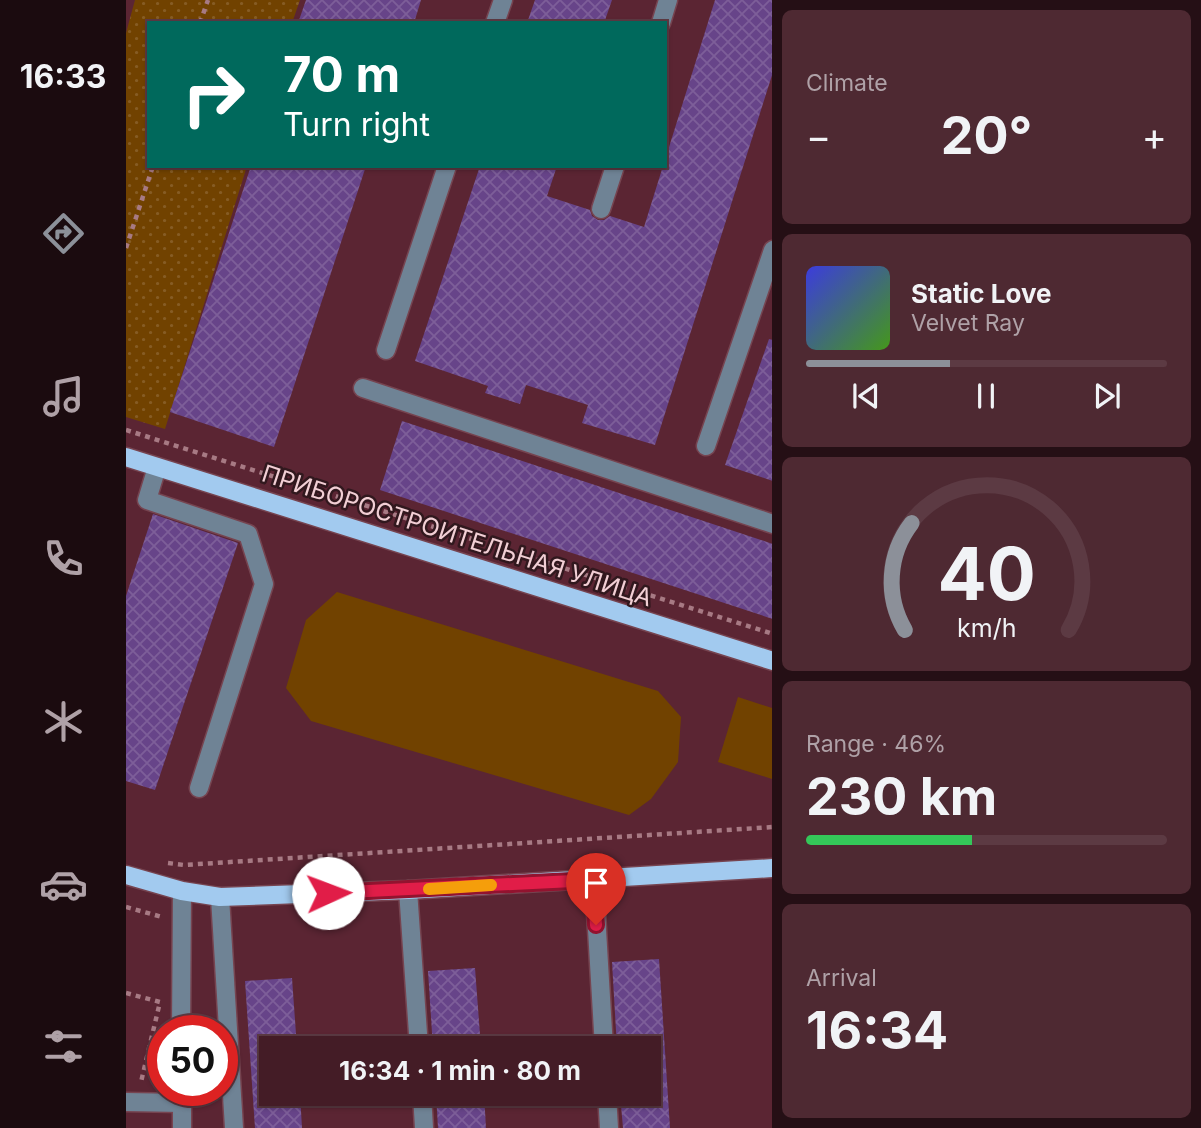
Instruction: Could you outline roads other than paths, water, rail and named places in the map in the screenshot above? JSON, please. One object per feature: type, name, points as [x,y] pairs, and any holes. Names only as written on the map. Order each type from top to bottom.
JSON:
[{"type":"main road","name":"ПРИБОРОСТРОИТЕЛЬНАЯ УЛИЦА","points":[[126,457],[772,661]]},
{"type":"main road","points":[[126,875],[182,891],[220,897],[408,890],[772,869]]},
{"type":"street","points":[[496,21],[503,0]]},
{"type":"street","points":[[662,21],[668,0]]},
{"type":"street","points":[[386,350],[446,168]]},
{"type":"street","points":[[601,209],[614,168]]},
{"type":"street","points":[[706,446],[772,250]]},
{"type":"street","points":[[363,388],[772,524]]},
{"type":"street","points":[[157,467],[148,499],[248,534],[264,584],[199,788]]},
{"type":"street","points":[[593,880],[603,1036]]},
{"type":"street","points":[[408,890],[418,1036]]},
{"type":"street","points":[[181,1015],[182,891]]},
{"type":"street","points":[[220,897],[234,1128]]},
{"type":"street","points":[[182,1106],[182,1128]]},
{"type":"street","points":[[423,1106],[424,1128]]},
{"type":"street","points":[[608,1106],[609,1128]]}]
